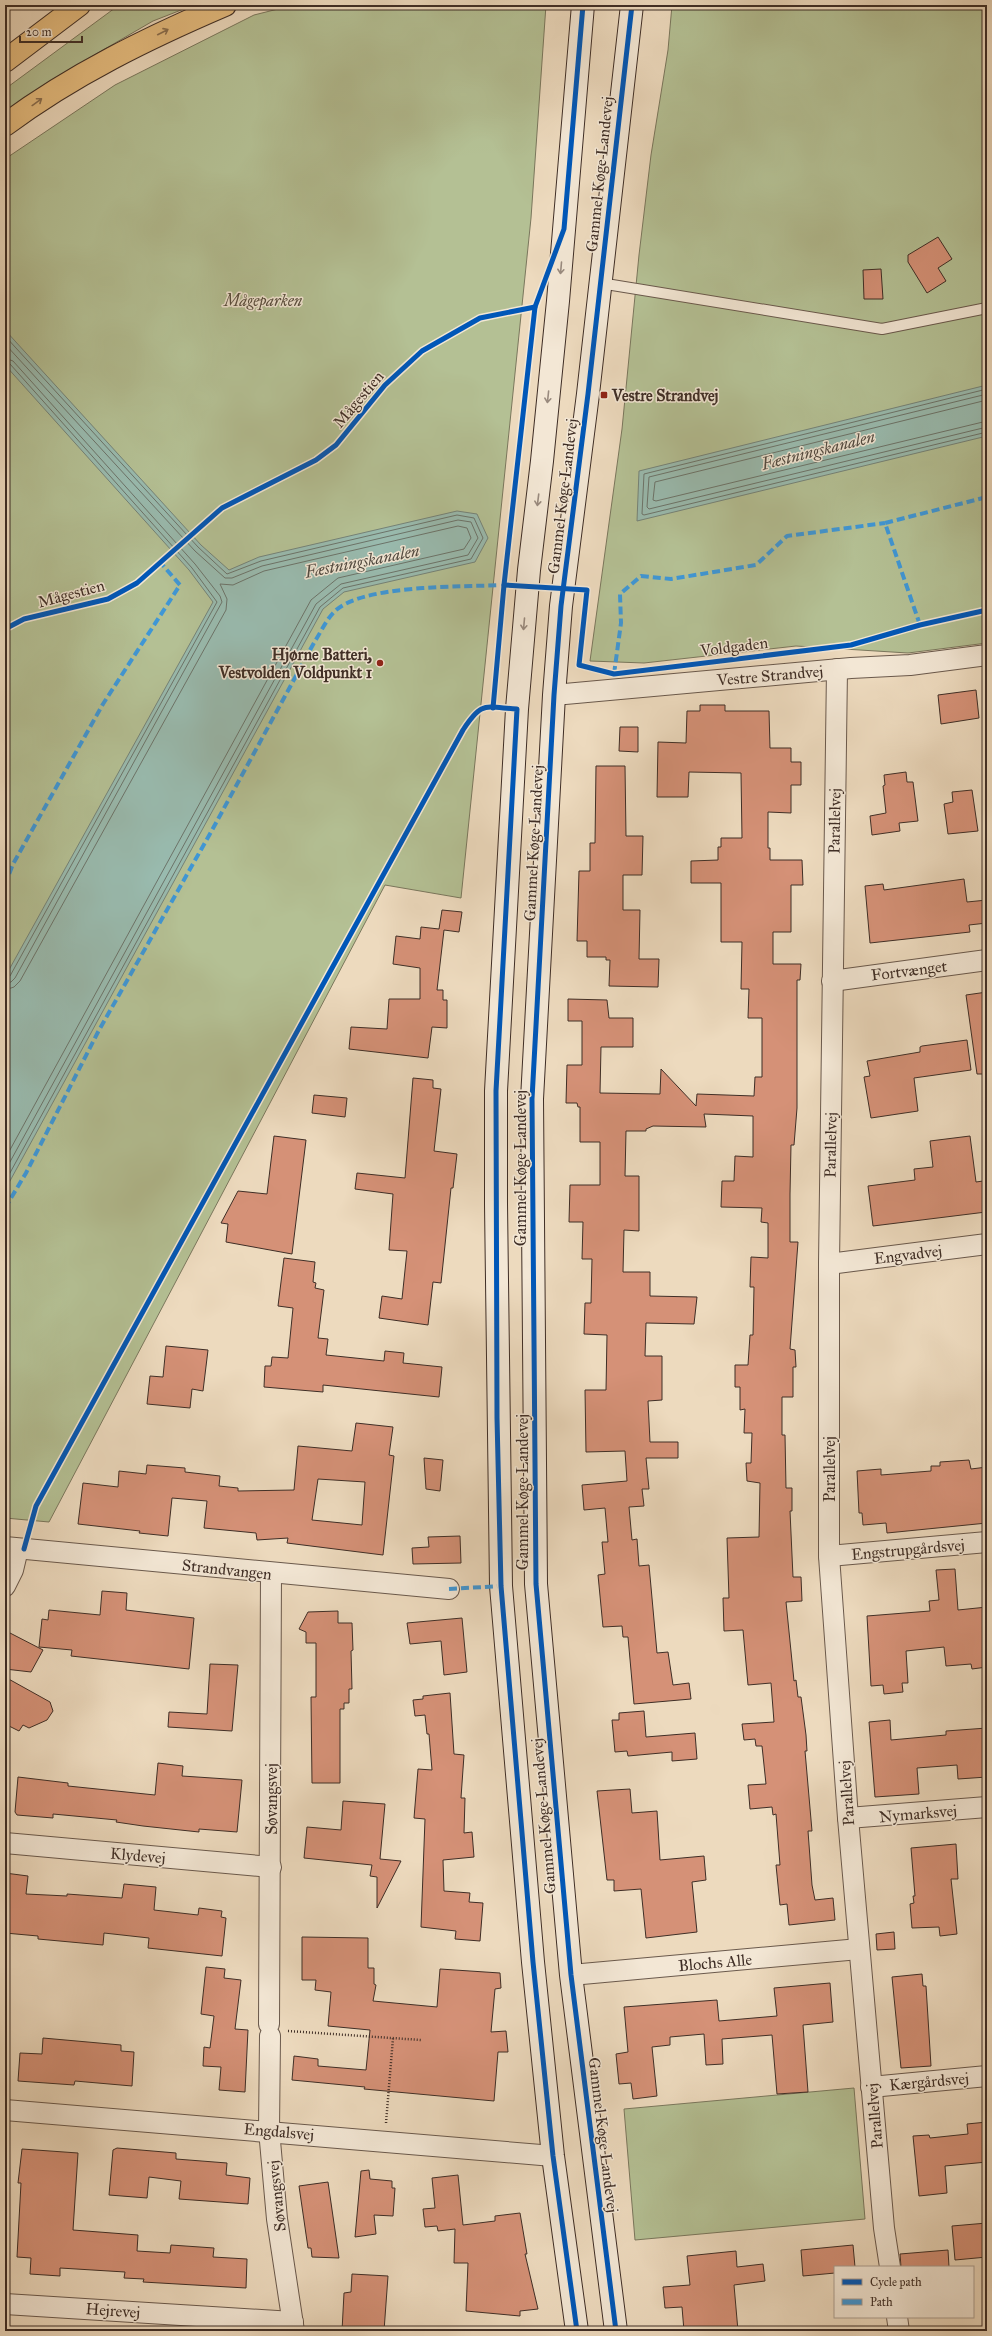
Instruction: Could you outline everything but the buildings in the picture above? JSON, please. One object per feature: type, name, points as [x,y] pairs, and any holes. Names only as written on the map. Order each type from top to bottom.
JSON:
[{"type":"highway","points":[[5,61],[79,5]]},
{"type":"highway","points":[[5,124],[43,97],[164,31],[225,5]]},
{"type":"main road","name":"Gammel Køge Landevej","points":[[577,2331],[553,2156],[533,1962],[501,1586],[497,1411],[496,1091],[516,709],[529,570],[542,461],[557,308],[583,5]]},
{"type":"main road","name":"Gammel Køge Landevej","points":[[616,2331],[571,1975],[536,1584],[532,1099],[554,695],[563,589],[632,5]]},
{"type":"street","name":"Vestre Strandvej","points":[[554,695],[837,669],[910,664],[987,655]]},
{"type":"street","name":"Parallelvej","points":[[837,669],[829,1264],[829,1556],[859,1949],[884,2228],[890,2266]]},
{"type":"street","name":"Fortvænget","points":[[832,980],[987,960]]},
{"type":"street","name":"Engvadvej","points":[[829,1264],[987,1244]]},
{"type":"street","name":"Engstrupgårdsvej","points":[[829,1556],[987,1542]]},
{"type":"street","name":"Strandvangen","points":[[11,1548],[271,1574],[449,1589]]},
{"type":"street","points":[[5,1586],[13,1570],[11,1548]]},
{"type":"street","name":"Søvangsvej","points":[[271,1574],[269,2130],[277,2219],[293,2326]]},
{"type":"street","name":"Nymarksvej","points":[[848,1818],[987,1807]]},
{"type":"street","name":"Klydevej","points":[[5,1843],[271,1867]]},
{"type":"street","name":"Blochs Alle","points":[[571,1975],[859,1949]]},
{"type":"street","name":"Kærgårdsvej","points":[[872,2087],[987,2076]]},
{"type":"street","name":"Engdalsvej","points":[[5,2110],[269,2130],[553,2156]]},
{"type":"street","name":"Hejrevej","points":[[5,2304],[293,2326]]},
{"type":"street","points":[[897,2318],[899,2331]]},
{"type":"lane","points":[[600,283],[882,329],[987,308]]},
{"type":"path","points":[[270,2030],[420,2040]]},
{"type":"path","points":[[385,2140],[393,2038]]},
{"type":"green space","points":[[119,5],[194,5],[153,21],[60,75],[5,113],[5,89]]},
{"type":"green space","name":"Mågeparken","points":[[294,5],[546,5],[531,218],[461,898],[385,885],[49,1522],[5,1518],[5,159],[115,85],[254,15]]},
{"type":"green space","points":[[672,5],[987,5],[987,643],[908,653],[796,646],[644,663],[590,661],[622,429],[639,255],[651,155],[668,50]]},
{"type":"green space","points":[[854,2088],[865,2219],[635,2240],[624,2109]]},
{"type":"water","name":"Fæstningskanalen","points":[[5,330],[201,545],[229,570],[259,557],[457,511],[477,514],[488,538],[475,562],[344,592],[323,609],[5,1190],[5,977],[213,602],[189,570],[5,365]]},
{"type":"water","name":"Fæstningskanalen","points":[[987,385],[987,436],[637,521],[639,471]]},
{"type":"marked path","points":[[920,625],[885,523],[987,497]]},
{"type":"marked path","points":[[614,674],[621,623],[620,594],[641,576],[671,579],[756,565],[787,536],[885,523]]},
{"type":"marked path","points":[[5,885],[13,864],[103,704],[180,585],[160,562]]},
{"type":"marked path","points":[[5,1208],[26,1173],[98,1032],[211,832],[315,641],[331,615],[347,603],[366,596],[389,592],[440,587],[504,585]]},
{"type":"marked path","points":[[449,1589],[501,1586]]},
{"type":"cycle path","points":[[493,708],[504,585],[535,307],[564,229],[583,5]]},
{"type":"cycle path","points":[[616,2331],[571,1975],[536,1584],[532,1099],[554,695],[561,606],[588,394],[632,5]]},
{"type":"cycle path","name":"Mågestien","points":[[5,629],[24,619],[108,599],[137,583],[222,508],[316,460],[336,445],[385,385],[422,351],[480,318],[535,307]]},
{"type":"cycle path","name":"Voldgaden","points":[[504,585],[587,590],[579,665],[614,674],[851,645],[920,625],[987,610]]},
{"type":"cycle path","points":[[24,1549],[36,1506],[463,730],[475,714],[485,708],[497,707],[517,709],[496,1091],[497,1418],[501,1586],[533,1962],[553,2156],[577,2331]]},
{"type":"place","name":"Vestre Strandvej","points":[[604,395]]},
{"type":"place","name":"Hjørne Batteri, Vestvolden Voldpunkt 1","points":[[380,663]]}]
